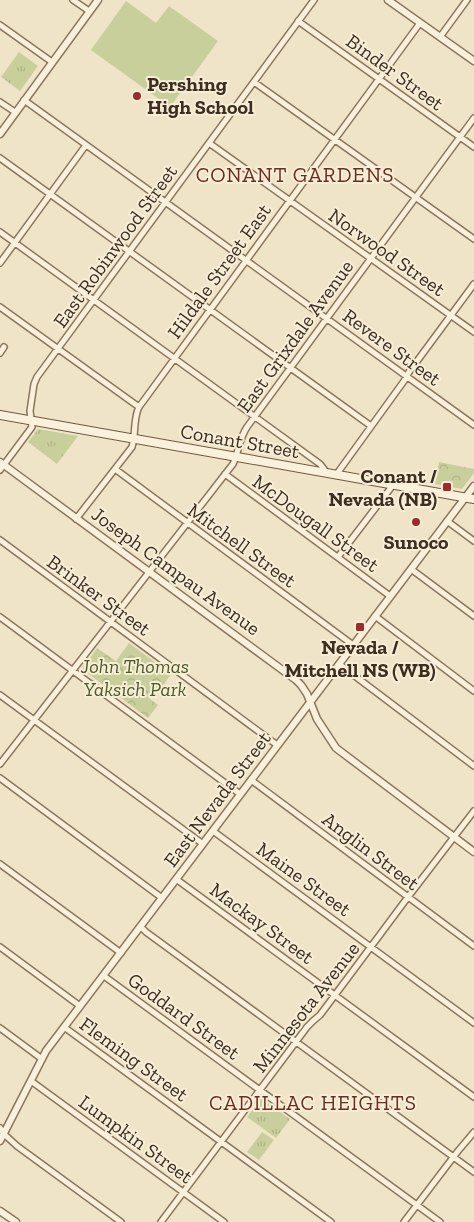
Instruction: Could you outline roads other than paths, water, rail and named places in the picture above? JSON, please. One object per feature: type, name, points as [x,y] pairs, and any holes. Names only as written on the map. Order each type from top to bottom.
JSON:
[{"type":"main road","name":"Conant Street","points":[[0,414],[474,499]]},
{"type":"street","points":[[73,0],[89,11]]},
{"type":"street","points":[[0,134],[98,0]]},
{"type":"street","name":"East Robinwood Street","points":[[1,466],[31,430],[30,410],[35,381],[314,0]]},
{"type":"street","points":[[388,0],[474,61]]},
{"type":"street","points":[[440,37],[467,0]]},
{"type":"street","name":"Binder Street","points":[[298,21],[474,147]]},
{"type":"street","name":"Hildale Street East","points":[[76,519],[132,447],[136,412],[139,407],[420,23]]},
{"type":"street","points":[[0,25],[52,62]]},
{"type":"street","points":[[254,82],[474,240]]},
{"type":"street","name":"Revere Street","points":[[24,100],[474,425]]},
{"type":"street","points":[[0,102],[15,112]]},
{"type":"street","name":"East Grixdale Avenue","points":[[0,764],[233,464],[241,436],[474,118]]},
{"type":"street","name":"Norwood Street","points":[[209,143],[474,332]]},
{"type":"street","points":[[0,263],[86,145]]},
{"type":"street","points":[[0,158],[371,426]]},
{"type":"street","points":[[0,232],[255,416],[332,474],[357,445],[474,284]]},
{"type":"street","points":[[0,307],[139,407]]},
{"type":"street","points":[[0,354],[4,347]]},
{"type":"street","name":"Joseph Campau Avenue","points":[[1,466],[290,675],[301,685],[311,701],[317,719],[332,744],[338,750],[474,852]]},
{"type":"street","name":"Mitchell Street","points":[[114,469],[353,646]]},
{"type":"street","name":"McDougall Street","points":[[225,474],[390,596]]},
{"type":"street","points":[[338,557],[393,485]]},
{"type":"street","name":"East Nevada Street","points":[[0,1141],[2,1131],[46,1051],[474,486]]},
{"type":"street","points":[[447,521],[474,541]]},
{"type":"street","name":"Brinker Street","points":[[0,540],[277,746]]},
{"type":"street","points":[[411,569],[474,616]]},
{"type":"street","points":[[375,616],[474,691]]},
{"type":"street","points":[[0,617],[240,794]]},
{"type":"street","points":[[339,664],[474,766]]},
{"type":"street","points":[[0,695],[203,844]]},
{"type":"street","points":[[0,778],[162,898]]},
{"type":"street","name":"Anglin Street","points":[[251,780],[474,946]]},
{"type":"street","name":"Minnesota Avenue","points":[[161,1222],[474,811]]},
{"type":"street","name":"Maine Street","points":[[212,831],[474,1023]]},
{"type":"street","name":"Goddard Street","points":[[0,864],[121,953]]},
{"type":"street","name":"Mackay Street","points":[[176,880],[474,1098]]},
{"type":"street","points":[[141,927],[474,1172]]},
{"type":"street","name":"Fleming Street","points":[[0,947],[80,1006]]},
{"type":"street","name":"Goddard Street","points":[[104,976],[440,1222]]},
{"type":"street","name":"Fleming Street","points":[[64,1027],[331,1222]]},
{"type":"street","points":[[0,1028],[42,1059]]},
{"type":"street","name":"Lumpkin Street","points":[[31,1081],[224,1222]]},
{"type":"street","points":[[2,1131],[17,1146],[121,1222]]},
{"type":"street","points":[[404,1222],[474,1132]]},
{"type":"street","points":[[0,1210],[16,1222]]},
{"type":"place","name":"Pershing High School","points":[[137,96]]},
{"type":"place","name":"Conant / Nevada (NB)","points":[[447,487]]},
{"type":"place","name":"Sunoco","points":[[416,522]]},
{"type":"place","name":"Nevada / Mitchell NS (WB)","points":[[360,627]]},
{"type":"district","name":"CONANT GARDENS","points":[[295,174]]},
{"type":"district","name":"CADILLAC HEIGHTS","points":[[313,1102]]},
{"type":"park label","name":"John Thomas Yaksich Park","points":[[135,678]]}]
